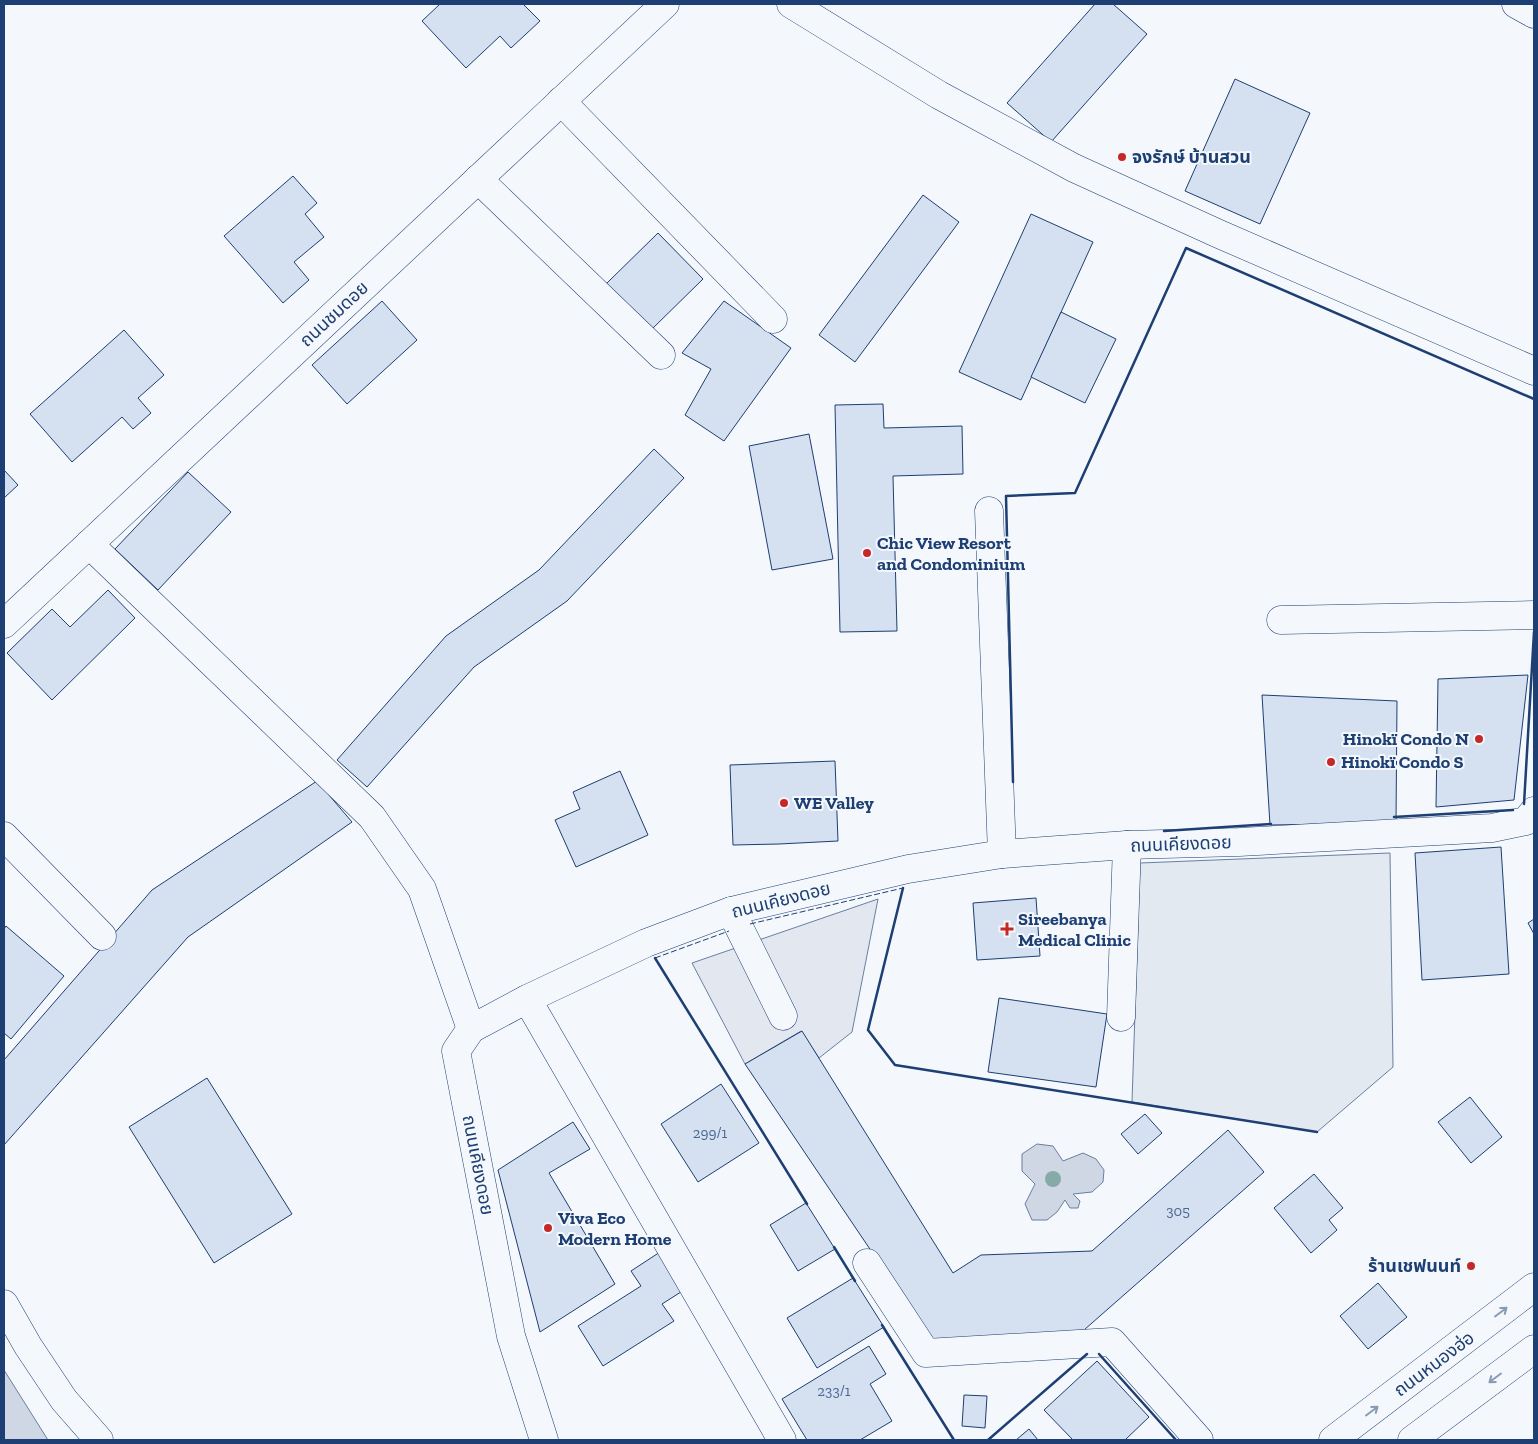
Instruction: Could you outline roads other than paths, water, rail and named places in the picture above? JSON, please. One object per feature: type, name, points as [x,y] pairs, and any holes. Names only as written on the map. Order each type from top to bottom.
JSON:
[{"type":"street","name":"ถนนชมดอย","points":[[4,624],[665,4]]},
{"type":"street","points":[[791,4],[939,95],[1074,168],[1219,234],[1534,371]]},
{"type":"street","points":[[1516,4],[1534,14]]},
{"type":"street","points":[[561,101],[773,319]]},
{"type":"street","points":[[478,179],[661,355]]},
{"type":"street","points":[[989,511],[1002,854]]},
{"type":"street","points":[[89,544],[372,816],[422,888],[471,1029]]},
{"type":"street","points":[[1281,620],[1534,615]]},
{"type":"street","name":"ถนนเคียงดอย","points":[[544,1440],[511,1336],[456,1051],[471,1029],[527,999],[646,943],[731,911],[908,870],[1002,854],[1127,845],[1239,842],[1492,828],[1526,821],[1534,811]]},
{"type":"street","points":[[4,836],[102,936]]},
{"type":"street","points":[[1121,1018],[1127,845]]},
{"type":"street","points":[[731,911],[783,1016]]},
{"type":"street","points":[[527,999],[782,1440]]},
{"type":"street","points":[[867,1263],[926,1353],[1112,1342],[1199,1440]]},
{"type":"street","name":"ถนนหนองฮ่อ","points":[[1333,1440],[1534,1287]]},
{"type":"street","points":[[4,1304],[28,1346],[64,1400],[99,1440]]},
{"type":"street","points":[[1412,1440],[1534,1349]]},
{"type":"place","name":"จงรักษ์ บ้านสวน","points":[[1122,157]]},
{"type":"place","name":"Chic View Resort and Condominium","points":[[867,553]]},
{"type":"place","name":"Hinokï Condo N","points":[[1479,739]]},
{"type":"place","name":"Hinokï Condo S","points":[[1331,762]]},
{"type":"place","name":"WE Valley","points":[[784,803]]},
{"type":"place","name":"Sireebanya Medical Clinic","points":[[1007,929]]},
{"type":"place","name":"Viva Eco Modern Home","points":[[548,1228]]},
{"type":"place","name":"ร้านเชฟนนท์","points":[[1471,1266]]}]
